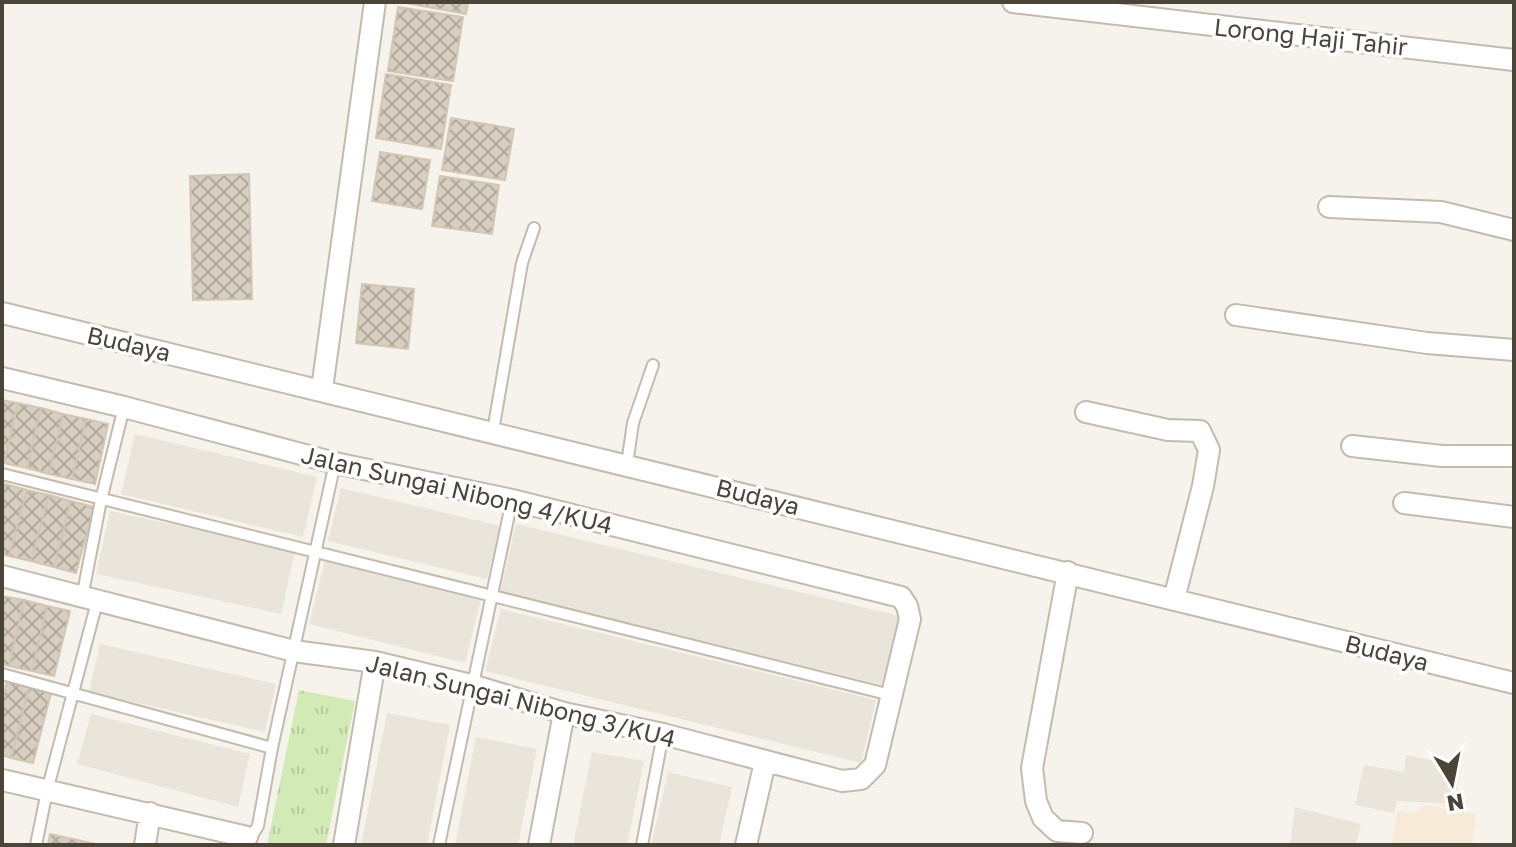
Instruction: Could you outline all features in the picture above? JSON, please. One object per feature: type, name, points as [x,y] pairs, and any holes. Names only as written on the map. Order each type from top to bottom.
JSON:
[{"type":"street","points":[[322,389],[375,2]]},
{"type":"street","name":"Lorong Haji Tahir","points":[[1013,2],[1514,60]]},
{"type":"street","points":[[1329,207],[1441,212],[1514,230]]},
{"type":"street","name":"Budaya","points":[[2,313],[1514,683]]},
{"type":"street","points":[[1236,315],[1427,343],[1514,350]]},
{"type":"street","name":"Jalan Sungai Nibong 4/KU4","points":[[2,378],[335,463],[512,500],[901,597],[907,606]]},
{"type":"street","points":[[1086,412],[1168,430],[1200,431],[1209,450],[1174,599]]},
{"type":"street","points":[[1352,446],[1442,456],[1514,456]]},
{"type":"street","points":[[1404,503],[1514,517]]},
{"type":"street","points":[[1068,572],[1032,768],[1036,801],[1043,818],[1057,831],[1082,833]]},
{"type":"street","name":"Jalan Sungai Nibong 3/KU4","points":[[2,576],[294,651],[375,662],[475,686],[564,713],[663,734],[842,781],[861,779],[875,765],[910,619],[907,606]]},
{"type":"street","points":[[344,845],[375,662]]},
{"type":"street","points":[[539,845],[564,713]]},
{"type":"street","points":[[746,845],[765,762]]},
{"type":"street","points":[[2,780],[247,837]]},
{"type":"street","points":[[145,845],[150,813]]},
{"type":"lane","points":[[493,431],[522,263],[534,228]]},
{"type":"lane","points":[[627,464],[633,423],[653,365]]},
{"type":"lane","points":[[36,845],[72,693],[90,600],[101,500],[124,407]]},
{"type":"lane","points":[[247,837],[258,826],[272,748],[335,463]]},
{"type":"lane","points":[[2,474],[891,695]]},
{"type":"lane","points":[[439,845],[512,500]]},
{"type":"lane","points":[[2,674],[272,748]]},
{"type":"lane","points":[[642,845],[663,734]]},
{"type":"shaded area","points":[[135,434],[317,477],[303,537],[121,494]]},
{"type":"shaded area","points":[[341,488],[500,526],[487,579],[328,541]]},
{"type":"shaded area","points":[[110,511],[295,551],[281,614],[96,574]]},
{"type":"shaded area","points":[[516,524],[904,617],[887,686],[500,593]]},
{"type":"shaded area","points":[[325,560],[481,599],[465,663],[309,624]]},
{"type":"shaded area","points":[[501,609],[876,700],[861,763],[485,671]]},
{"type":"shaded area","points":[[100,644],[276,684],[265,732],[89,692]]},
{"type":"shaded area","points":[[387,713],[450,725],[427,845],[361,845]]},
{"type":"shaded area","points":[[91,714],[250,754],[238,807],[77,764]]},
{"type":"shaded area","points":[[476,737],[537,749],[518,845],[455,845]]},
{"type":"shaded area","points":[[592,752],[644,761],[627,845],[573,845]]},
{"type":"shaded area","points":[[1406,755],[1461,766],[1455,804],[1397,801],[1394,813],[1355,805],[1364,765],[1404,772]]},
{"type":"shaded area","points":[[668,772],[732,787],[719,845],[651,845]]},
{"type":"shaded area","points":[[1425,805],[1476,814],[1472,845],[1392,845],[1397,811],[1414,813]]},
{"type":"shaded area","points":[[1295,807],[1361,824],[1356,845],[1290,845]]},
{"type":"green space","points":[[299,690],[355,701],[326,845],[267,845]]},
{"type":"building","points":[[401,2],[468,2],[466,14]]},
{"type":"building","points":[[398,7],[463,17],[453,81],[388,71]]},
{"type":"building","points":[[386,74],[451,85],[441,149],[376,138]]},
{"type":"building","points":[[451,118],[514,129],[505,180],[442,170]]},
{"type":"building","points":[[380,152],[430,160],[422,209],[372,201]]},
{"type":"building","points":[[249,174],[252,299],[193,300],[190,176]]},
{"type":"building","points":[[440,176],[499,185],[492,234],[432,226]]},
{"type":"building","points":[[362,284],[414,289],[408,349],[356,343]]},
{"type":"building","points":[[2,400],[18,403],[4,463],[2,463]]},
{"type":"building","points":[[18,403],[41,408],[27,468],[4,463]]},
{"type":"building","points":[[41,408],[63,414],[49,474],[27,468]]},
{"type":"building","points":[[63,414],[86,419],[72,479],[49,474]]},
{"type":"building","points":[[86,419],[108,424],[95,484],[72,479]]},
{"type":"building","points":[[5,484],[27,490],[9,556],[2,554],[2,494]]},
{"type":"building","points":[[27,490],[49,495],[31,561],[9,556]]},
{"type":"building","points":[[49,495],[71,501],[54,567],[31,561]]},
{"type":"building","points":[[71,501],[94,507],[76,573],[54,567]]},
{"type":"building","points":[[2,596],[24,600],[9,666],[2,664]]},
{"type":"building","points":[[24,600],[47,606],[32,671],[9,666]]},
{"type":"building","points":[[47,606],[70,611],[54,676],[32,671]]},
{"type":"building","points":[[7,681],[29,687],[11,758],[2,755],[2,701]]},
{"type":"building","points":[[29,687],[51,693],[33,763],[11,758]]},
{"type":"building","points":[[50,834],[100,845],[48,845]]}]
